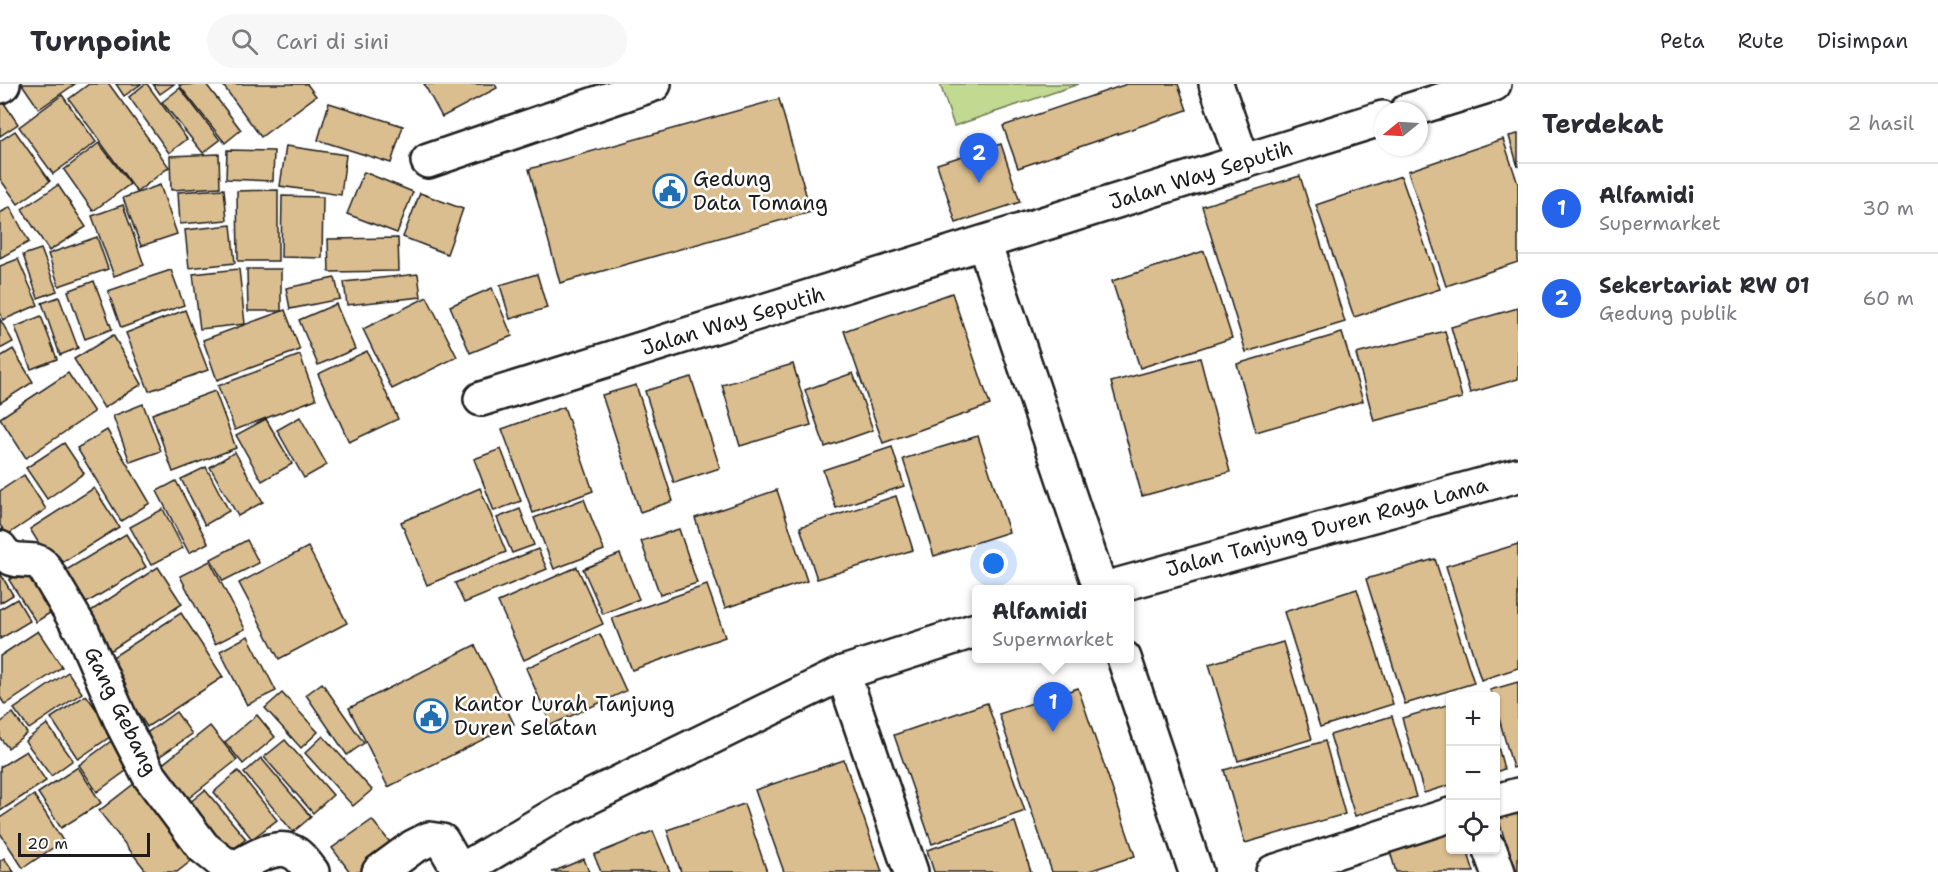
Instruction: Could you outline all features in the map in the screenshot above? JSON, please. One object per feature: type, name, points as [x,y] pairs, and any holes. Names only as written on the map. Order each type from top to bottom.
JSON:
[{"type":"street","points":[[1216,84],[1243,162]]},
{"type":"street","points":[[1428,104],[1494,84]]},
{"type":"street","points":[[428,161],[649,85]]},
{"type":"street","name":"Jalan Way Seputih","points":[[482,399],[1374,121]]},
{"type":"street","points":[[984,243],[1099,585]]},
{"type":"street","name":"Jalan Tanjung Duren Raya Lama","points":[[1119,585],[1518,475]]},
{"type":"street","name":"Gang Gebang","points":[[0,548],[4,555],[14,561],[39,561],[44,567],[83,633],[123,725],[149,775],[203,847],[223,863],[237,867],[261,853],[281,850],[294,852],[312,872]]},
{"type":"street","points":[[379,872],[412,847],[429,839],[442,841],[459,872],[565,809],[843,673],[972,631]]},
{"type":"street","points":[[1126,663],[1196,872]]},
{"type":"street","points":[[843,673],[911,872]]},
{"type":"street","points":[[1500,800],[1518,795]]},
{"type":"street","points":[[1273,872],[1446,816]]},
{"type":"street","points":[[1492,854],[1498,872]]},
{"type":"green space","points":[[940,84],[1079,84],[954,126]]},
{"type":"building","points":[[22,84],[75,84],[39,109]]},
{"type":"building","points":[[89,84],[109,84],[169,167],[137,192],[69,99]]},
{"type":"building","points":[[116,84],[141,84],[124,96]]},
{"type":"building","points":[[145,84],[187,139],[169,153],[129,97]]},
{"type":"building","points":[[153,84],[174,84],[160,94]]},
{"type":"building","points":[[206,84],[241,130],[225,143],[179,85]]},
{"type":"building","points":[[222,84],[307,84],[316,96],[261,137]]},
{"type":"building","points":[[424,84],[495,84],[497,88],[442,117]]},
{"type":"building","points":[[1127,84],[1178,84],[1187,110],[1018,168],[1003,126]]},
{"type":"building","points":[[180,88],[220,140],[203,153],[162,102]]},
{"type":"building","points":[[62,95],[96,142],[53,174],[19,127]]},
{"type":"building","points":[[0,97],[18,124],[0,136]]},
{"type":"building","name":"Gedung Data Tomang","points":[[779,99],[811,212],[560,283],[529,169]]},
{"type":"building","points":[[329,103],[403,126],[391,163],[318,140]]},
{"type":"building","points":[[15,131],[50,181],[18,204],[0,179],[0,141]]},
{"type":"building","points":[[1518,134],[1518,167],[1509,136]]},
{"type":"building","points":[[1503,139],[1518,184],[1518,262],[1446,286],[1408,171]]},
{"type":"building","points":[[99,143],[130,184],[93,211],[64,170]]},
{"type":"building","points":[[1001,144],[1020,202],[956,223],[937,164]]},
{"type":"building","points":[[286,146],[346,155],[341,195],[280,186]]},
{"type":"building","points":[[227,150],[274,151],[273,181],[226,179]]},
{"type":"building","points":[[219,154],[220,187],[171,190],[170,156]]},
{"type":"building","points":[[364,172],[413,192],[397,233],[347,214]]},
{"type":"building","points":[[1300,176],[1345,322],[1246,352],[1202,206]]},
{"type":"building","points":[[1401,176],[1440,289],[1354,317],[1316,205]]},
{"type":"building","points":[[58,185],[86,227],[49,251],[22,209]]},
{"type":"building","points":[[160,185],[177,234],[141,246],[123,198]]},
{"type":"building","points":[[224,189],[227,220],[180,224],[178,192]]},
{"type":"building","points":[[278,190],[278,261],[238,261],[237,191]]},
{"type":"building","points":[[420,193],[463,209],[447,254],[403,237]]},
{"type":"building","points":[[282,196],[323,197],[322,258],[281,257]]},
{"type":"building","points":[[123,205],[144,265],[114,276],[92,216]]},
{"type":"building","points":[[10,207],[29,242],[0,258],[0,213]]},
{"type":"building","points":[[231,225],[235,263],[189,268],[185,230]]},
{"type":"building","points":[[97,237],[108,269],[59,286],[48,254]]},
{"type":"building","points":[[398,238],[399,271],[329,272],[328,239]]},
{"type":"building","points":[[41,249],[57,291],[38,298],[23,255]]},
{"type":"building","points":[[1204,251],[1232,338],[1140,368],[1112,281]]},
{"type":"building","points":[[18,259],[38,305],[3,320],[0,312],[0,266]]},
{"type":"building","points":[[239,269],[245,324],[200,329],[193,274]]},
{"type":"building","points":[[247,269],[281,269],[281,311],[248,311]]},
{"type":"building","points":[[171,270],[184,305],[121,328],[108,291]]},
{"type":"building","points":[[418,274],[421,297],[347,305],[344,282]]},
{"type":"building","points":[[537,274],[547,308],[510,319],[500,285]]},
{"type":"building","points":[[335,278],[340,299],[290,309],[286,288]]},
{"type":"building","points":[[94,281],[112,329],[85,339],[68,291]]},
{"type":"building","points":[[492,288],[512,336],[470,353],[450,306]]},
{"type":"building","points":[[952,293],[990,405],[883,443],[844,331]]},
{"type":"building","points":[[59,297],[78,348],[60,355],[42,303]]},
{"type":"building","points":[[427,297],[457,357],[392,389],[363,329]]},
{"type":"building","points":[[336,304],[355,349],[318,365],[299,320]]},
{"type":"building","points":[[1518,308],[1518,379],[1470,393],[1451,327]]},
{"type":"building","points":[[185,310],[208,370],[149,391],[126,333]]},
{"type":"building","points":[[285,310],[300,350],[217,380],[203,340]]},
{"type":"building","points":[[41,316],[57,359],[31,369],[15,327]]},
{"type":"building","points":[[0,319],[13,342],[0,349]]},
{"type":"building","points":[[1445,331],[1462,398],[1374,421],[1356,354]]},
{"type":"building","points":[[1342,333],[1363,401],[1256,432],[1237,364]]},
{"type":"building","points":[[113,335],[142,384],[104,408],[74,359]]},
{"type":"building","points":[[13,349],[33,382],[0,403],[0,357]]},
{"type":"building","points":[[367,351],[398,419],[349,442],[318,374]]},
{"type":"building","points":[[300,355],[316,399],[235,430],[218,386]]},
{"type":"building","points":[[1200,358],[1230,472],[1142,496],[1111,382]]},
{"type":"building","points":[[793,364],[811,425],[740,446],[722,385]]},
{"type":"building","points":[[68,373],[94,412],[26,458],[0,418]]},
{"type":"building","points":[[853,373],[873,430],[825,447],[805,390]]},
{"type":"building","points":[[691,377],[720,468],[674,483],[645,391]]},
{"type":"building","points":[[636,385],[673,501],[640,512],[602,395]]},
{"type":"building","points":[[215,391],[236,448],[173,472],[152,414]]},
{"type":"building","points":[[143,404],[161,451],[130,462],[113,416]]},
{"type":"building","points":[[564,407],[593,491],[533,513],[502,429]]},
{"type":"building","points":[[300,417],[327,465],[304,478],[277,430]]},
{"type":"building","points":[[266,419],[292,464],[262,481],[236,435]]},
{"type":"building","points":[[107,430],[150,503],[121,521],[77,448]]},
{"type":"building","points":[[978,436],[1009,532],[934,556],[903,459]]},
{"type":"building","points":[[64,443],[84,473],[47,499],[26,468]]},
{"type":"building","points":[[892,447],[904,486],[836,508],[823,470]]},
{"type":"building","points":[[501,449],[521,501],[494,511],[474,459]]},
{"type":"building","points":[[235,452],[263,502],[238,516],[210,467]]},
{"type":"building","points":[[206,467],[229,511],[205,525],[181,479]]},
{"type":"building","points":[[24,475],[46,509],[7,535],[0,525],[0,491]]},
{"type":"building","points":[[176,481],[208,543],[189,553],[157,491]]},
{"type":"building","points":[[94,488],[119,527],[54,568],[30,529]]},
{"type":"building","points":[[480,488],[506,552],[427,585],[401,522]]},
{"type":"building","points":[[777,490],[807,581],[725,608],[695,518]]},
{"type":"building","points":[[896,496],[913,550],[817,579],[800,527]]},
{"type":"building","points":[[584,499],[604,550],[554,569],[534,518]]},
{"type":"building","points":[[163,509],[183,548],[151,565],[130,527]]},
{"type":"building","points":[[520,509],[534,545],[512,553],[497,518]]},
{"type":"building","points":[[679,529],[697,583],[660,595],[641,541]]},
{"type":"building","points":[[126,534],[146,567],[78,608],[58,575]]},
{"type":"building","points":[[247,540],[259,563],[223,581],[211,559]]},
{"type":"building","points":[[1518,544],[1518,668],[1481,680],[1446,566]]},
{"type":"building","points":[[308,547],[347,623],[279,659],[239,583]]},
{"type":"building","points":[[538,549],[547,569],[464,603],[455,583]]},
{"type":"building","points":[[620,554],[639,599],[603,614],[583,569]]},
{"type":"building","points":[[1435,559],[1474,683],[1405,704],[1366,579]]},
{"type":"building","points":[[210,561],[245,629],[215,644],[180,576]]},
{"type":"building","points":[[32,565],[59,607],[36,622],[9,580]]},
{"type":"building","points":[[158,567],[182,604],[104,655],[80,618]]},
{"type":"building","points":[[577,567],[603,624],[524,660],[498,602]]},
{"type":"building","points":[[0,573],[13,595],[0,603]]},
{"type":"building","points":[[707,585],[725,637],[632,670],[612,618]]},
{"type":"building","points":[[1357,589],[1393,704],[1320,727],[1284,612]]},
{"type":"building","points":[[17,599],[30,621],[0,639],[0,609]]},
{"type":"building","points":[[181,613],[223,677],[147,727],[105,662]]},
{"type":"building","points":[[38,631],[62,667],[5,705],[0,697],[0,656]]},
{"type":"building","points":[[600,634],[626,691],[551,725],[526,668]]},
{"type":"building","points":[[248,636],[276,691],[247,705],[220,651]]},
{"type":"building","points":[[1283,642],[1312,739],[1238,761],[1209,664]]},
{"type":"building","name":"Kantor Lurah Tanjung Duren Selatan","points":[[475,645],[514,724],[388,787],[349,708]]},
{"type":"building","points":[[68,672],[82,693],[29,729],[14,709]]},
{"type":"building","points":[[1518,682],[1518,766],[1513,768],[1500,722],[1500,692],[1491,692],[1490,690]]},
{"type":"building","points":[[322,683],[364,743],[347,755],[306,695]]},
{"type":"building","points":[[1078,688],[1135,856],[1086,872],[1052,872],[999,714]]},
{"type":"building","points":[[282,693],[318,732],[301,748],[265,708]]},
{"type":"building","points":[[86,695],[114,734],[78,759],[51,718]]},
{"type":"building","points":[[987,703],[1025,811],[932,844],[894,735]]},
{"type":"building","points":[[1446,705],[1446,786],[1424,793],[1402,718]]},
{"type":"building","points":[[176,712],[192,734],[153,761],[137,740]]},
{"type":"building","points":[[13,713],[27,733],[8,748],[0,738],[0,723]]},
{"type":"building","points":[[257,715],[275,737],[243,764],[225,742]]},
{"type":"building","points":[[1392,716],[1416,797],[1355,816],[1330,735]]},
{"type":"building","points":[[47,724],[73,760],[51,776],[25,741]]},
{"type":"building","points":[[210,726],[237,760],[180,805],[154,771]]},
{"type":"building","points":[[118,736],[137,763],[97,792],[79,765]]},
{"type":"building","points":[[323,736],[372,790],[353,806],[305,753]]},
{"type":"building","points":[[285,740],[333,795],[313,813],[264,757]]},
{"type":"building","points":[[1325,741],[1345,814],[1245,843],[1224,770]]},
{"type":"building","points":[[26,751],[46,781],[0,811],[0,767]]},
{"type":"building","points":[[1500,754],[1504,769],[1500,770]]},
{"type":"building","points":[[261,758],[311,817],[293,832],[244,773]]},
{"type":"building","points":[[844,760],[882,872],[784,872],[755,790]]},
{"type":"building","points":[[78,767],[101,803],[61,828],[38,793]]},
{"type":"building","points":[[238,771],[277,820],[252,839],[214,792]]},
{"type":"building","points":[[140,779],[200,854],[177,872],[147,872],[99,811]]},
{"type":"building","points":[[205,790],[246,839],[225,856],[184,807]]},
{"type":"building","points":[[34,795],[63,841],[23,868],[0,833],[0,818]]},
{"type":"building","points":[[744,804],[767,872],[681,872],[667,830]]},
{"type":"building","points":[[1518,811],[1518,872],[1514,872],[1500,824],[1500,816]]},
{"type":"building","points":[[372,820],[393,846],[363,872],[350,872],[332,848]]},
{"type":"building","points":[[1015,822],[1031,872],[934,872],[927,850]]},
{"type":"building","points":[[1446,830],[1446,854],[1468,854],[1474,872],[1396,872],[1389,848]]},
{"type":"building","points":[[653,831],[670,872],[601,872],[594,855]]},
{"type":"building","points":[[4,858],[14,872],[0,872],[0,861]]},
{"type":"building","points":[[584,859],[589,872],[552,872]]},
{"type":"place","name":"Sekertariat RW 01","points":[[979,183]]},
{"type":"place","name":"Gedung Data Tomang","points":[[670,191]]},
{"type":"place","name":"Kantor Lurah Tanjung Duren Selatan","points":[[431,716]]},
{"type":"place","name":"Alfamidi","points":[[1053,732]]}]
